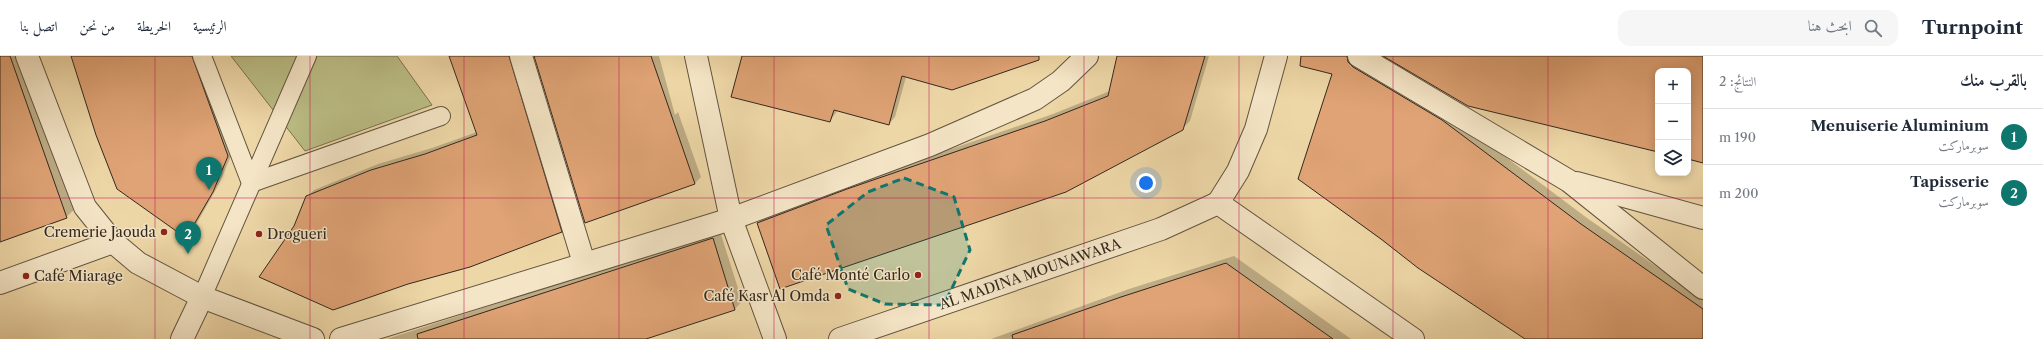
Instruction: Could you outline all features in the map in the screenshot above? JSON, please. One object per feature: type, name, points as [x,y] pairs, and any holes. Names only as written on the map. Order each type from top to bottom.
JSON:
[{"type":"street","points":[[26,56],[85,207],[113,242],[138,263],[202,297],[313,339]]},
{"type":"street","points":[[521,56],[584,263]]},
{"type":"street","points":[[696,56],[731,218],[775,339]]},
{"type":"street","points":[[341,339],[731,218],[930,145],[1035,99],[1061,81],[1087,56]]},
{"type":"street","points":[[1276,56],[1256,129],[1238,171],[1218,203],[1413,339]]},
{"type":"street","points":[[1359,56],[1569,181],[1703,288]]},
{"type":"street","points":[[1569,181],[1703,218]]},
{"type":"street","name":"AL MADINA MOUNAWARA","points":[[840,339],[1161,229],[1218,203]]},
{"type":"street","points":[[0,283],[113,242]]},
{"type":"street","points":[[182,339],[202,297]]},
{"type":"lane","points":[[202,56],[251,183]]},
{"type":"lane","points":[[202,297],[307,56]]},
{"type":"lane","points":[[251,183],[441,116]]},
{"type":"highlighted area","points":[[904,178],[954,197],[970,250],[944,305],[885,304],[848,289],[826,225],[868,192]]},
{"type":"green space","points":[[231,56],[397,56],[432,105],[305,151]]},
{"type":"building","points":[[0,56],[10,56],[67,218],[0,242]]},
{"type":"building","points":[[71,56],[192,56],[228,156],[213,192],[186,238],[117,189],[96,135]]},
{"type":"building","points":[[449,56],[509,56],[562,232],[470,267],[408,284],[333,310],[259,277],[294,226],[306,196],[371,170],[425,154],[477,135]]},
{"type":"building","points":[[534,56],[651,56],[695,184],[585,223]]},
{"type":"building","points":[[742,56],[1039,56],[1039,60],[952,90],[902,76],[889,125],[834,110],[830,122],[731,97]]},
{"type":"building","points":[[1117,56],[1205,56],[1183,130],[1066,192],[780,289],[757,223],[847,189],[1045,121],[1108,96]]},
{"type":"building","points":[[1301,56],[1347,56],[1348,62],[1353,67],[1442,120],[1581,224],[1703,309],[1703,339],[1525,339],[1418,268],[1381,239],[1298,179],[1332,74],[1300,66]]},
{"type":"building","points":[[1383,56],[1703,56],[1703,163],[1691,160],[1691,68],[1655,68],[1655,151],[1468,106]]},
{"type":"building","points":[[713,238],[735,310],[646,339],[418,339],[417,334]]},
{"type":"building","points":[[1226,263],[1333,339],[1013,339],[1012,335],[1121,297]]},
{"type":"place","name":"Menuiserie Aluminium","points":[[209,190]]},
{"type":"place","name":"Cremerie Jaouda","points":[[164,232]]},
{"type":"place","name":"Drogueri","points":[[259,234]]},
{"type":"place","name":"Tapisserie","points":[[188,254]]},
{"type":"place","name":"Café Monté Carlo","points":[[918,275]]},
{"type":"place","name":"Café Miarage","points":[[26,276]]},
{"type":"place","name":"Café Kasr Al Omda","points":[[838,296]]}]
